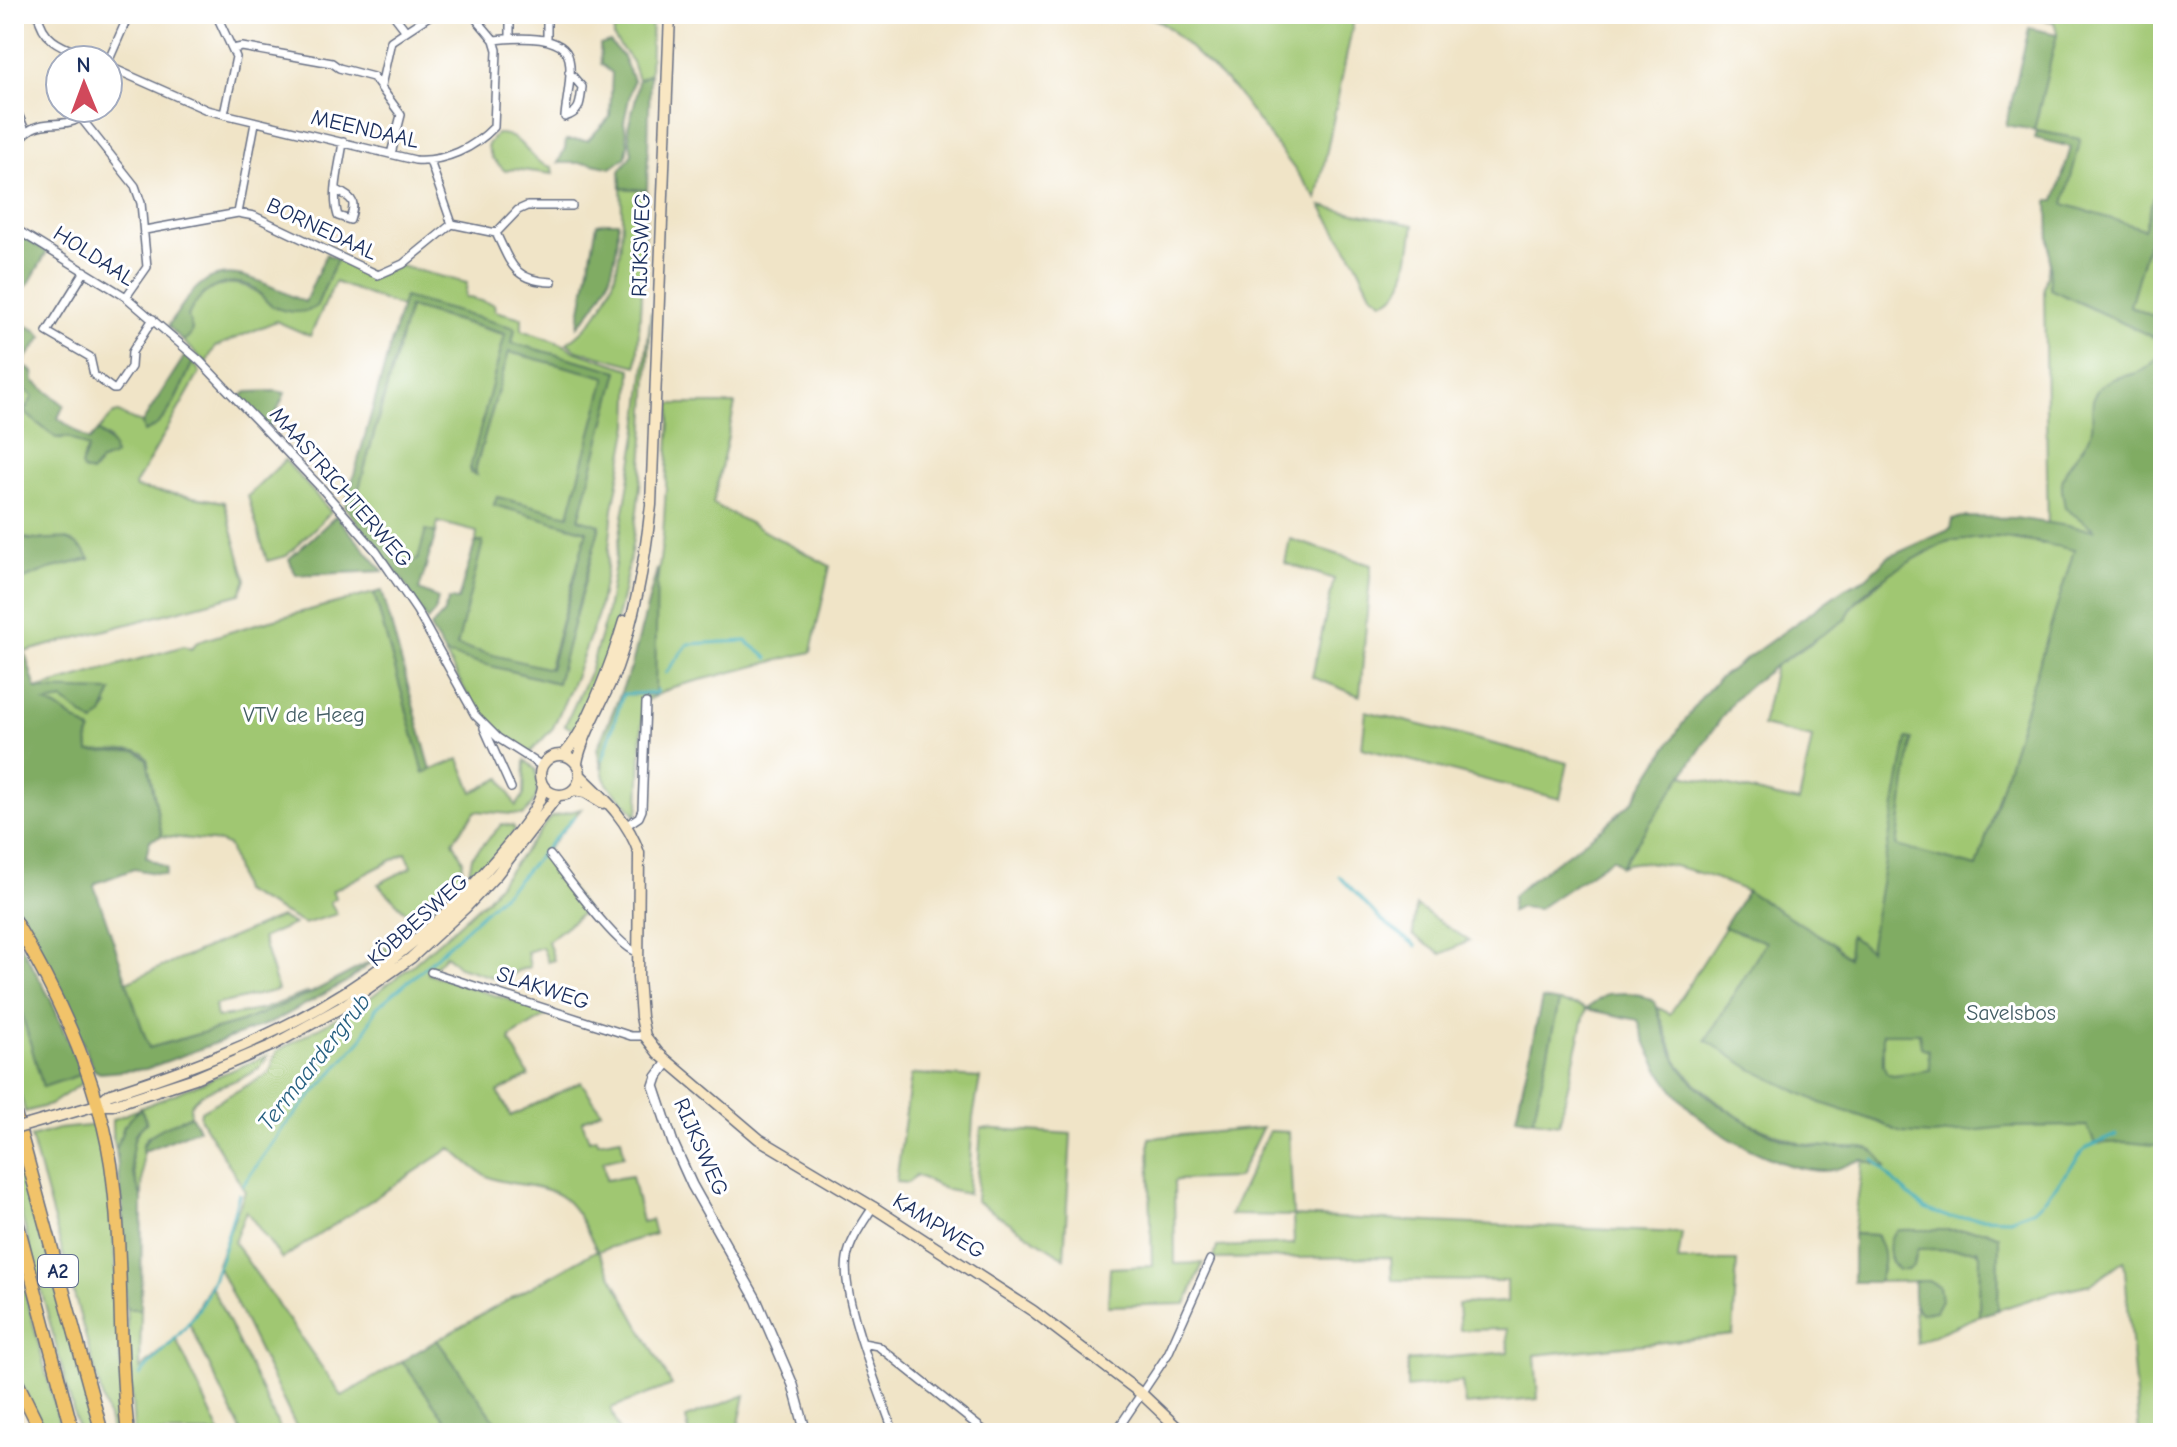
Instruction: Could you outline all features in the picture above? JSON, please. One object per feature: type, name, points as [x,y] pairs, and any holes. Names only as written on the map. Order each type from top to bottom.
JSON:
[{"type":"highway","points":[[14,920],[61,1012],[106,1137],[114,1189],[121,1362],[128,1433]]},
{"type":"highway","name":"A2","points":[[14,1110],[102,1433]]},
{"type":"highway","name":"A2","points":[[14,1210],[73,1433]]},
{"type":"highway","points":[[14,1376],[42,1433]]},
{"type":"main road","name":"RIJKSWEG","points":[[577,763],[616,669],[636,604],[647,542],[670,14]]},
{"type":"main road","name":"RIJKSWEG","points":[[563,755],[571,747],[592,705],[618,643],[634,583],[651,478]]},
{"type":"main road","points":[[615,810],[585,792],[574,790],[558,795],[543,787],[540,776],[542,766],[551,757],[563,755],[577,763],[581,776],[615,810],[627,825],[639,859],[641,1017],[645,1036],[668,1062]]},
{"type":"main road","points":[[574,790],[581,776]]},
{"type":"main road","name":"KÖBBESWEG","points":[[271,1040],[383,967],[429,929],[504,850],[536,805],[543,787]]},
{"type":"main road","name":"KÖBBESWEG","points":[[14,1129],[97,1105],[112,1105],[195,1078],[354,999],[435,937],[479,894],[558,795]]},
{"type":"main road","name":"KAMPWEG","points":[[668,1062],[759,1139],[873,1207],[1033,1311],[1143,1395],[1183,1433]]},
{"type":"street","points":[[38,14],[41,29],[49,39],[60,44]]},
{"type":"street","points":[[117,44],[129,15],[151,14]]},
{"type":"street","points":[[216,14],[236,60],[224,114]]},
{"type":"street","points":[[393,14],[406,31]]},
{"type":"street","points":[[381,86],[391,41],[432,14]]},
{"type":"street","points":[[472,14],[494,40],[547,40],[566,53],[569,72],[565,117],[580,108],[582,87],[569,72]]},
{"type":"street","points":[[510,14],[510,38]]},
{"type":"street","points":[[547,14],[547,40]]},
{"type":"street","name":"MEENDAAL","points":[[124,72],[195,106],[255,123],[430,161],[477,145],[494,127],[497,50],[494,40]]},
{"type":"street","points":[[233,49],[242,47],[332,63],[373,77],[401,115],[391,154]]},
{"type":"street","points":[[14,104],[26,133]]},
{"type":"street","points":[[238,213],[255,123]]},
{"type":"street","points":[[14,155],[26,133],[35,127],[50,124]]},
{"type":"street","points":[[86,124],[135,186],[141,203],[147,267],[126,297]]},
{"type":"street","points":[[337,190],[343,142]]},
{"type":"street","points":[[430,161],[452,224],[496,233]]},
{"type":"street","points":[[496,233],[518,210],[527,206],[572,206]]},
{"type":"street","name":"BORNEDAAL","points":[[145,230],[238,213],[254,216],[378,275],[403,264],[452,224]]},
{"type":"street","name":"HOLDAAL","points":[[14,228],[126,297],[153,319]]},
{"type":"street","points":[[496,233],[518,274],[533,282],[552,282]]},
{"type":"street","points":[[85,271],[47,332],[90,357],[94,375],[113,389],[131,367],[132,352],[153,319]]},
{"type":"street","name":"MAASTRICHTERWEG","points":[[153,319],[210,372],[323,490],[376,551],[417,611],[466,701],[481,722],[498,738],[542,766]]},
{"type":"street","points":[[627,825],[639,817],[642,810],[646,703]]},
{"type":"street","points":[[481,722],[511,788]]},
{"type":"street","points":[[550,855],[616,938],[638,952]]},
{"type":"street","name":"SLAKWEG","points":[[431,972],[631,1036],[645,1036]]},
{"type":"street","name":"RIJKSWEG","points":[[668,1062],[654,1086],[673,1143],[692,1185],[756,1299],[787,1371],[806,1433]]},
{"type":"street","points":[[873,1207],[848,1252],[846,1282],[894,1433]]},
{"type":"street","points":[[1115,1433],[1143,1395],[1172,1346],[1210,1260]]},
{"type":"street","points":[[863,1343],[878,1346],[987,1433]]},
{"type":"green space","points":[[613,14],[652,14],[650,74],[638,80],[632,62],[614,38]]},
{"type":"green space","points":[[1141,14],[1355,14],[1317,199],[1234,89],[1170,29]]},
{"type":"green space","name":"Savelsbos","points":[[2017,14],[2163,14],[2163,1433],[2139,1433],[2124,1260],[2091,1284],[1998,1310],[1999,1236],[1985,1230],[1890,1257],[1894,1267],[1915,1263],[1916,1251],[1922,1248],[1973,1248],[1980,1255],[1979,1316],[1916,1343],[1914,1305],[1918,1310],[1928,1281],[1878,1282],[1883,1268],[1877,1235],[1853,1234],[1863,1161],[1884,1167],[1835,1148],[1801,1144],[1751,1124],[1732,1113],[1693,1081],[1677,1062],[1657,1007],[1670,1014],[1748,892],[1703,874],[1667,865],[1634,863],[1621,866],[1682,775],[1799,802],[1812,738],[1762,726],[1775,666],[1813,642],[1893,570],[1949,541],[1997,537],[2043,544],[2048,533],[2044,289],[2060,205],[2077,139],[2034,130],[2057,32],[2054,22]]},
{"type":"green space","points":[[2029,28],[2057,34],[2034,130],[2006,125]]},
{"type":"green space","points":[[610,42],[623,57],[633,80],[624,122],[628,143],[626,157],[611,168],[589,163],[558,163],[566,140],[588,140],[610,117],[612,73],[601,64],[600,45]]},
{"type":"green space","points":[[650,74],[647,190],[621,188],[620,171],[632,154],[628,127],[638,80]]},
{"type":"green space","points":[[2037,131],[2081,139],[2064,204],[2144,229],[2163,174],[2163,190],[2130,306],[2163,321],[2163,342],[2050,289],[2048,201],[2055,201],[2071,147],[2035,138]]},
{"type":"green space","points":[[496,134],[513,138],[537,160],[552,167],[553,174],[514,169],[505,171],[492,158],[487,146]]},
{"type":"green space","points":[[621,188],[647,190],[637,366],[577,350],[567,343],[585,329],[598,312],[615,274],[622,231]]},
{"type":"green space","points":[[1321,206],[1414,225],[1406,271],[1391,298],[1382,301],[1371,293],[1356,262]]},
{"type":"green space","points":[[618,222],[613,265],[604,291],[578,326],[597,224]]},
{"type":"green space","points":[[21,236],[47,252],[28,285],[22,288],[14,285],[14,249]]},
{"type":"green space","points":[[326,254],[337,259],[316,307],[311,310],[285,311],[268,303],[250,286],[222,284],[205,293],[192,307],[188,316],[192,329],[190,336],[183,341],[168,326],[194,291],[216,276],[228,274],[255,280],[305,302]]},
{"type":"green space","points":[[337,259],[374,276],[400,266],[467,283],[465,297],[494,304],[495,311],[522,318],[524,331],[631,369],[629,425],[598,614],[553,728],[529,754],[486,722],[445,654],[557,683],[600,526],[579,519],[618,371],[512,343],[515,328],[404,298],[401,307],[335,282],[310,336],[276,321],[215,347],[206,363],[183,341],[190,336],[192,329],[188,316],[194,304],[213,288],[235,284],[257,293],[267,302],[316,307]]},
{"type":"green space","points":[[404,297],[515,328],[512,343],[618,371],[579,519],[600,525],[557,683],[445,654],[430,628],[443,614],[449,599],[458,600],[475,543],[483,542],[457,646],[550,669],[587,531],[494,505],[497,497],[569,515],[606,377],[509,352],[474,473],[476,475],[472,474],[470,469],[505,334],[409,307],[355,503],[408,565],[418,559],[426,530],[436,533],[419,590],[438,598],[435,612],[427,621],[403,581],[345,507]]},
{"type":"green space","points":[[409,307],[506,335],[470,473],[474,474],[509,352],[606,377],[569,516],[497,497],[494,504],[587,531],[548,670],[457,646],[482,542],[476,542],[477,532],[438,522],[436,533],[426,531],[418,559],[408,565],[355,503]]},
{"type":"green space","points":[[651,312],[644,439],[629,564],[606,657],[575,731],[565,725],[590,671],[606,617],[638,429]]},
{"type":"green space","points":[[14,320],[36,330],[43,337],[24,365],[33,372],[34,381],[64,405],[58,418],[89,441],[98,431],[113,446],[114,456],[101,461],[91,473],[81,466],[88,448],[69,437],[56,438],[25,413],[33,397],[18,383],[14,373]]},
{"type":"green space","name":"Savelsbos","points":[[2163,349],[2163,1146],[2125,1142],[2095,1144],[2087,1126],[2007,1127],[1933,1135],[1901,1133],[1821,1103],[1753,1070],[1706,1040],[1766,942],[1724,927],[1747,891],[1834,944],[1848,958],[1850,935],[1869,950],[1907,738],[1912,739],[1897,846],[1977,867],[2074,550],[2003,537],[1949,541],[1891,573],[1863,595],[1846,619],[1773,667],[1733,701],[1621,866],[1613,858],[1538,909],[1520,907],[1511,912],[1513,896],[1633,801],[1699,700],[1718,679],[1845,588],[1866,578],[1888,557],[1951,529],[1953,520],[1961,517],[2015,518],[2095,530],[2065,508],[2064,475],[2090,435],[2093,400],[2097,390],[2109,381],[2147,368]],"holes":[[[1883,1033],[1919,1033],[1921,1047],[1928,1050],[1930,1070],[1893,1075],[1887,1073],[1883,1065]]]},
{"type":"green space","points":[[186,354],[193,362],[174,403],[161,421],[144,432],[142,423]]},
{"type":"green space","points":[[193,362],[200,372],[135,485],[136,488],[224,502],[246,580],[240,594],[24,652],[14,632],[14,583],[49,568],[90,559],[69,542],[31,539],[15,529],[14,373],[33,397],[25,408],[26,413],[49,433],[61,439],[69,437],[88,448],[82,461],[95,470],[101,461],[114,455],[109,439],[98,431],[111,416],[118,413],[142,423],[144,431],[153,427],[168,412]]},
{"type":"green space","points":[[247,392],[285,393],[269,429],[239,398]]},
{"type":"green space","points":[[671,404],[735,404],[713,504],[830,566],[811,652],[673,687],[643,702],[636,816],[606,782],[603,774],[604,751],[622,694],[655,695],[656,592],[663,536]]},
{"type":"green space","points":[[285,460],[331,512],[286,556],[267,561],[248,496]]},
{"type":"green space","points":[[14,516],[18,535],[30,540],[69,540],[90,559],[49,569],[14,583]]},
{"type":"green space","points":[[336,516],[383,571],[296,575],[289,559]]},
{"type":"green space","points":[[1290,539],[1371,565],[1360,696],[1312,677],[1334,579],[1285,563]]},
{"type":"green space","points":[[657,569],[655,695],[622,694],[601,766],[597,749],[631,668]]},
{"type":"green space","points":[[382,591],[431,770],[424,773],[374,593]]},
{"type":"green space","name":"VTV de Heeg","points":[[374,593],[424,773],[459,759],[473,792],[501,778],[516,806],[524,795],[525,760],[536,770],[537,784],[535,799],[523,815],[476,811],[453,841],[463,861],[460,882],[452,888],[444,904],[380,958],[372,950],[377,946],[382,950],[416,922],[378,884],[412,867],[406,853],[332,891],[336,898],[330,902],[337,914],[304,924],[242,891],[229,846],[220,842],[162,836],[147,759],[143,753],[130,750],[89,752],[88,737],[91,731],[56,707],[43,703],[63,700],[94,723],[108,706],[36,689],[184,646],[191,649],[197,642]]},
{"type":"green space","points":[[14,632],[26,656],[36,689],[112,691],[102,715],[93,723],[63,700],[46,703],[91,731],[88,737],[89,752],[137,751],[147,759],[162,836],[150,840],[146,857],[167,868],[165,875],[134,869],[94,886],[149,1048],[241,1022],[309,994],[371,963],[346,982],[275,1021],[146,1069],[100,1073],[94,1070],[61,992],[14,909]]},
{"type":"green space","points":[[1366,711],[1568,763],[1560,799],[1362,748]]},
{"type":"green space","points":[[581,809],[544,853],[586,910],[548,941],[554,960],[548,962],[542,947],[527,952],[530,967],[517,971],[505,981],[459,967],[446,955],[428,974],[551,1013],[511,1037],[510,1041],[529,1076],[498,1092],[511,1116],[581,1082],[601,1111],[582,1121],[589,1140],[596,1138],[598,1142],[621,1138],[624,1156],[603,1161],[606,1180],[632,1176],[642,1222],[651,1220],[655,1234],[598,1251],[672,1385],[611,1408],[620,1433],[504,1433],[437,1340],[597,1250],[578,1215],[556,1193],[490,1178],[451,1148],[282,1259],[246,1211],[234,1242],[342,1396],[402,1361],[455,1433],[299,1433],[217,1264],[245,1191],[200,1118],[201,1111],[269,1073],[277,1051],[363,1003],[414,964],[487,899],[551,817]]},
{"type":"green space","points":[[502,824],[513,826],[515,830],[467,884],[472,857]]},
{"type":"green space","points":[[1416,906],[1469,941],[1441,954],[1413,935]]},
{"type":"green space","points":[[280,917],[294,924],[262,938],[278,990],[215,1005],[217,1018],[264,1009],[309,994],[241,1022],[149,1048],[126,982]]},
{"type":"green space","points":[[14,933],[50,998],[82,1074],[43,1087],[14,987]]},
{"type":"green space","points":[[14,987],[43,1087],[82,1074],[85,1081],[50,1105],[25,1112],[14,1072]]},
{"type":"green space","points":[[1607,994],[1641,995],[1655,1002],[1667,1039],[1686,1075],[1735,1115],[1792,1142],[1870,1150],[1878,1155],[1886,1168],[1860,1160],[1828,1171],[1799,1168],[1763,1155],[1719,1132],[1684,1103],[1669,1085],[1646,1044],[1638,1020],[1586,1009]]},
{"type":"green space","points":[[1542,999],[1559,1002],[1533,1120],[1516,1117]]},
{"type":"green space","points":[[1559,1002],[1586,1009],[1559,1124],[1533,1120]]},
{"type":"green space","points":[[268,1055],[253,1072],[197,1098],[190,1106],[191,1115],[148,1136],[143,1143],[142,1199],[133,1169],[132,1149],[139,1130],[147,1122],[124,1126],[116,1150],[112,1120]]},
{"type":"green space","points":[[911,1076],[980,1078],[973,1118],[968,1194],[947,1190],[916,1175],[908,1183],[896,1182]]},
{"type":"green space","points":[[140,1108],[147,1122],[135,1134],[131,1158],[142,1199],[141,1309],[126,1309],[122,1201],[116,1150],[124,1126]]},
{"type":"green space","points":[[191,1115],[199,1129],[142,1152],[153,1133]]},
{"type":"green space","points":[[98,1125],[111,1192],[125,1433],[112,1433],[31,1137],[58,1129]]},
{"type":"green space","points":[[981,1128],[1071,1134],[1064,1258],[976,1201]]},
{"type":"green space","points":[[1262,1128],[1238,1178],[1174,1182],[1175,1264],[1203,1263],[1186,1304],[1108,1306],[1110,1268],[1152,1266],[1149,1138]]},
{"type":"green space","points":[[1269,1131],[1289,1132],[1293,1216],[1230,1215]]},
{"type":"green space","points":[[17,1141],[96,1433],[79,1433],[14,1187],[14,1142]]},
{"type":"green space","points":[[1293,1216],[1682,1233],[1678,1261],[1737,1261],[1733,1335],[1535,1355],[1538,1399],[1465,1405],[1462,1382],[1407,1388],[1407,1361],[1508,1352],[1507,1329],[1460,1330],[1458,1304],[1507,1302],[1507,1281],[1392,1280],[1391,1257],[1214,1259],[1217,1247],[1294,1244]]},
{"type":"green space","points":[[1898,1230],[1985,1230],[1999,1236],[1998,1310],[1979,1316],[1980,1255],[1977,1250],[1918,1249],[1913,1266],[1898,1270],[1889,1250],[1891,1239]]},
{"type":"green space","points":[[1853,1234],[1876,1235],[1883,1258],[1878,1282],[1853,1282]]},
{"type":"green space","points":[[14,1250],[62,1433],[47,1433],[14,1371]]},
{"type":"green space","points":[[1914,1281],[1928,1281],[1939,1286],[1941,1300],[1935,1311],[1921,1313],[1918,1310]]},
{"type":"green space","points":[[210,1284],[282,1433],[242,1433],[189,1323]]},
{"type":"green space","points":[[126,1309],[141,1309],[140,1369],[176,1339],[220,1433],[134,1433]]},
{"type":"green space","points":[[437,1340],[504,1433],[455,1433],[402,1361]]},
{"type":"green space","points":[[745,1395],[737,1433],[689,1433],[686,1418]]},
{"type":"waterway","name":"Termaardergrub","points":[[666,673],[688,644],[746,641],[768,658]]},
{"type":"waterway","name":"Termaardergrub","points":[[603,759],[623,694],[656,693],[657,690]]},
{"type":"waterway","name":"Termaardergrub","points":[[424,968],[516,882],[575,816]]},
{"type":"waterway","name":"Termaardergrub","points":[[1339,876],[1381,920],[1416,946]]},
{"type":"waterway","name":"Termaardergrub","points":[[243,1185],[283,1128],[362,1039],[376,1008],[423,969]]},
{"type":"waterway","name":"Termaardergrub","points":[[1874,1160],[1925,1209],[1948,1217],[2010,1219],[2033,1210],[2045,1199],[2086,1148],[2116,1135]]},
{"type":"waterway","name":"Termaardergrub","points":[[140,1375],[183,1330],[204,1299],[212,1283],[239,1194]]}]
